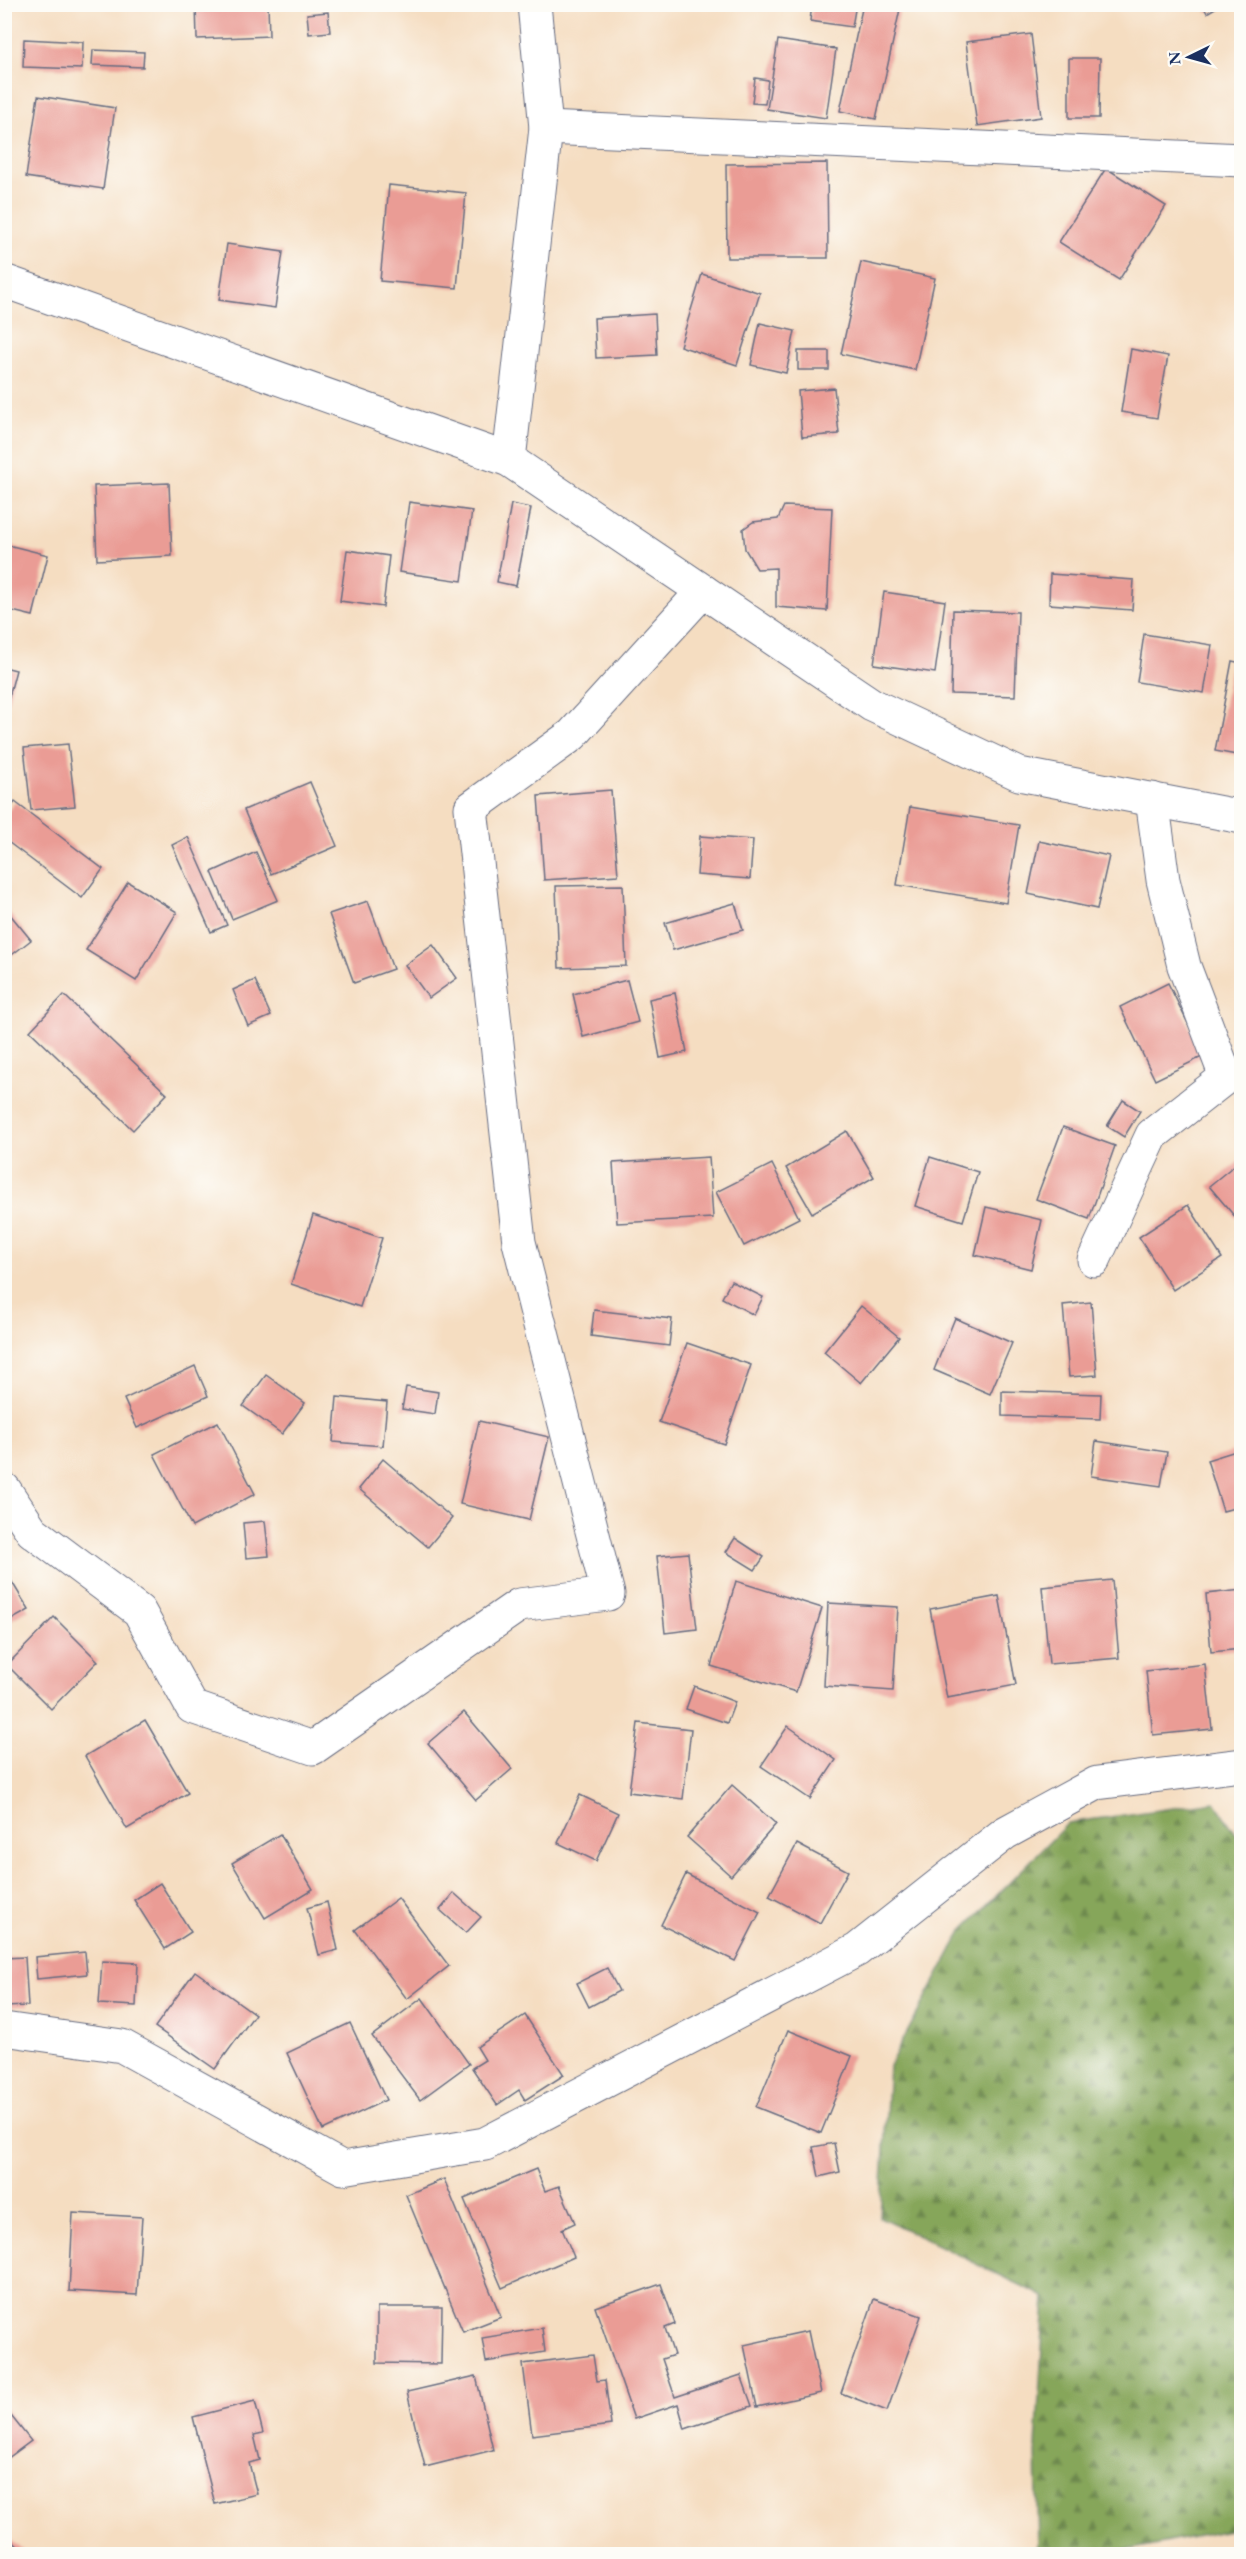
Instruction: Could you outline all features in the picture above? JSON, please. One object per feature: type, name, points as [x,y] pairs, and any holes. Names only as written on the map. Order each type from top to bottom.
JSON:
[{"type":"street","points":[[509,460],[546,128],[534,4]]},
{"type":"street","points":[[546,128],[1242,160]]},
{"type":"street","points":[[4,281],[509,460],[872,705],[1019,774],[1242,817]]},
{"type":"street","points":[[4,1489],[32,1531],[139,1611],[192,1707],[313,1748],[519,1605],[608,1594],[519,1242],[471,808],[572,735],[703,591]]},
{"type":"street","points":[[1094,1260],[1152,1135],[1234,1084],[1184,966],[1163,880],[1152,799]]},
{"type":"street","points":[[4,2029],[122,2046],[343,2168],[485,2144],[857,1950],[1005,1833],[1097,1784],[1242,1765]]},
{"type":"green space","points":[[1215,1802],[1242,1843],[1241,2528],[1106,2554],[1038,2554],[1036,2447],[1045,2297],[880,2217],[889,2066],[962,1931],[1068,1823]]},
{"type":"building","points":[[196,4],[268,4],[269,36],[197,39]]},
{"type":"building","points":[[812,4],[856,4],[852,27],[810,21]]},
{"type":"building","points":[[863,4],[879,4],[900,9],[876,119],[840,111]]},
{"type":"building","points":[[1202,4],[1222,4],[1207,13]]},
{"type":"building","points":[[328,12],[330,32],[309,34],[307,14]]},
{"type":"building","points":[[1031,34],[1041,117],[977,126],[966,42]]},
{"type":"building","points":[[24,39],[83,42],[82,69],[23,67]]},
{"type":"building","points":[[778,40],[836,49],[826,118],[767,109]]},
{"type":"building","points":[[93,50],[144,52],[143,67],[92,65]]},
{"type":"building","points":[[1069,58],[1100,58],[1099,118],[1069,118]]},
{"type":"building","points":[[755,78],[768,80],[765,104],[752,103]]},
{"type":"building","points":[[38,96],[115,108],[103,189],[26,177]]},
{"type":"building","points":[[827,163],[828,258],[727,258],[726,164]]},
{"type":"building","points":[[1106,168],[1166,206],[1119,280],[1059,242]]},
{"type":"building","points":[[389,185],[466,193],[457,288],[380,281]]},
{"type":"building","points":[[227,244],[283,252],[275,308],[219,300]]},
{"type":"building","points":[[861,262],[935,278],[915,370],[841,354]]},
{"type":"building","points":[[702,274],[760,293],[737,365],[680,346]]},
{"type":"building","points":[[655,314],[657,355],[596,358],[594,318]]},
{"type":"building","points":[[760,323],[795,331],[786,373],[751,365]]},
{"type":"building","points":[[1131,349],[1168,356],[1157,418],[1121,412]]},
{"type":"building","points":[[798,351],[829,351],[829,370],[798,370]]},
{"type":"building","points":[[834,388],[839,434],[802,437],[798,391]]},
{"type":"building","points":[[169,483],[172,556],[97,560],[94,486]]},
{"type":"building","points":[[409,502],[472,511],[462,581],[399,572]]},
{"type":"building","points":[[511,504],[531,508],[516,586],[497,582]]},
{"type":"building","points":[[784,506],[832,508],[827,611],[776,607],[776,568],[757,569],[745,549],[743,529],[753,522],[778,519]]},
{"type":"building","points":[[4,544],[48,555],[33,616],[4,609]]},
{"type":"building","points":[[347,550],[389,556],[383,607],[340,601]]},
{"type":"building","points":[[1050,574],[1134,580],[1132,610],[1049,604]]},
{"type":"building","points":[[884,592],[945,601],[935,673],[874,664]]},
{"type":"building","points":[[953,610],[1018,612],[1015,696],[951,694]]},
{"type":"building","points":[[1144,634],[1212,645],[1204,693],[1137,682]]},
{"type":"building","points":[[1232,661],[1242,663],[1242,756],[1215,751]]},
{"type":"building","points":[[4,667],[16,670],[5,712],[4,712]]},
{"type":"building","points":[[68,744],[75,806],[31,810],[24,748]]},
{"type":"building","points":[[310,782],[337,846],[271,874],[244,810]]},
{"type":"building","points":[[611,790],[618,875],[544,880],[538,796]]},
{"type":"building","points":[[15,802],[103,869],[82,898],[4,839],[4,816]]},
{"type":"building","points":[[910,807],[1019,825],[1006,903],[897,885]]},
{"type":"building","points":[[700,836],[753,840],[750,879],[697,875]]},
{"type":"building","points":[[188,837],[227,925],[211,932],[172,845]]},
{"type":"building","points":[[1039,841],[1109,856],[1097,909],[1028,894]]},
{"type":"building","points":[[256,852],[278,900],[232,919],[212,872]]},
{"type":"building","points":[[128,882],[177,912],[136,981],[86,950]]},
{"type":"building","points":[[623,885],[626,966],[559,968],[556,886]]},
{"type":"building","points":[[368,901],[393,969],[354,983],[329,914]]},
{"type":"building","points":[[735,903],[743,930],[673,950],[665,923]]},
{"type":"building","points":[[4,907],[31,940],[4,961]]},
{"type":"building","points":[[433,945],[457,978],[429,998],[405,965]]},
{"type":"building","points":[[255,980],[271,1016],[248,1026],[233,990]]},
{"type":"building","points":[[627,980],[638,1022],[583,1037],[573,994]]},
{"type":"building","points":[[1168,983],[1204,1056],[1155,1080],[1120,1007]]},
{"type":"building","points":[[675,993],[687,1052],[660,1058],[649,999]]},
{"type":"building","points":[[64,995],[167,1094],[133,1130],[30,1031]]},
{"type":"building","points":[[1123,1100],[1140,1111],[1124,1137],[1107,1126]]},
{"type":"building","points":[[1063,1127],[1115,1146],[1089,1219],[1036,1199]]},
{"type":"building","points":[[847,1131],[874,1177],[812,1213],[786,1168]]},
{"type":"building","points":[[709,1157],[713,1218],[617,1223],[613,1163]]},
{"type":"building","points":[[930,1157],[978,1172],[963,1221],[915,1206]]},
{"type":"building","points":[[1242,1159],[1242,1213],[1236,1218],[1209,1186]]},
{"type":"building","points":[[772,1164],[799,1218],[744,1246],[716,1192]]},
{"type":"building","points":[[1188,1205],[1222,1258],[1173,1290],[1139,1237]]},
{"type":"building","points":[[986,1207],[1042,1220],[1031,1269],[975,1255]]},
{"type":"building","points":[[313,1215],[382,1238],[360,1307],[291,1284]]},
{"type":"building","points":[[731,1281],[763,1297],[754,1315],[722,1298]]},
{"type":"building","points":[[1091,1302],[1097,1375],[1069,1377],[1063,1305]]},
{"type":"building","points":[[861,1306],[899,1337],[861,1383],[824,1352]]},
{"type":"building","points":[[594,1310],[672,1319],[669,1346],[591,1336]]},
{"type":"building","points":[[955,1318],[1012,1343],[990,1394],[934,1370]]},
{"type":"building","points":[[687,1343],[751,1365],[724,1444],[659,1422]]},
{"type":"building","points":[[195,1366],[208,1396],[137,1428],[124,1399]]},
{"type":"building","points":[[266,1375],[305,1403],[282,1434],[243,1406]]},
{"type":"building","points":[[406,1387],[438,1392],[435,1414],[402,1409]]},
{"type":"building","points":[[1002,1391],[1101,1394],[1100,1419],[1002,1416]]},
{"type":"building","points":[[337,1397],[387,1402],[383,1446],[333,1442]]},
{"type":"building","points":[[479,1421],[549,1437],[529,1520],[460,1504]]},
{"type":"building","points":[[218,1422],[255,1494],[192,1527],[154,1454]]},
{"type":"building","points":[[1096,1441],[1167,1452],[1161,1486],[1091,1476]]},
{"type":"building","points":[[1242,1449],[1242,1506],[1223,1511],[1207,1460]]},
{"type":"building","points":[[383,1459],[452,1518],[428,1547],[359,1489]]},
{"type":"building","points":[[265,1521],[269,1556],[246,1558],[243,1523]]},
{"type":"building","points":[[735,1538],[764,1557],[755,1570],[726,1552]]},
{"type":"building","points":[[688,1553],[697,1629],[665,1633],[657,1556]]},
{"type":"building","points":[[4,1569],[29,1610],[4,1624]]},
{"type":"building","points":[[1112,1580],[1119,1658],[1049,1664],[1042,1587]]},
{"type":"building","points":[[736,1581],[822,1608],[796,1692],[711,1666]]},
{"type":"building","points":[[1242,1590],[1242,1649],[1211,1652],[1206,1594]]},
{"type":"building","points":[[999,1596],[1016,1685],[947,1698],[930,1609]]},
{"type":"building","points":[[828,1603],[898,1607],[893,1691],[824,1686]]},
{"type":"building","points":[[54,1617],[98,1661],[51,1709],[7,1665]]},
{"type":"building","points":[[1205,1664],[1212,1729],[1153,1735],[1146,1671]]},
{"type":"building","points":[[694,1686],[735,1702],[727,1723],[686,1709]]},
{"type":"building","points":[[464,1712],[512,1769],[476,1800],[428,1743]]},
{"type":"building","points":[[145,1720],[188,1793],[127,1829],[85,1756]]},
{"type":"building","points":[[638,1723],[691,1729],[683,1799],[629,1792]]},
{"type":"building","points":[[788,1726],[836,1760],[810,1799],[761,1766]]},
{"type":"building","points":[[732,1785],[776,1824],[731,1876],[687,1837]]},
{"type":"building","points":[[580,1795],[618,1813],[596,1861],[558,1843]]},
{"type":"building","points":[[280,1834],[313,1889],[265,1918],[232,1863]]},
{"type":"building","points":[[797,1844],[848,1871],[820,1923],[769,1896]]},
{"type":"building","points":[[686,1874],[760,1912],[735,1961],[661,1925]]},
{"type":"building","points":[[160,1883],[191,1932],[165,1949],[134,1900]]},
{"type":"building","points":[[454,1893],[481,1917],[466,1933],[440,1910]]},
{"type":"building","points":[[398,1898],[449,1966],[407,1999],[355,1930]]},
{"type":"building","points":[[327,1902],[338,1950],[319,1955],[307,1908]]},
{"type":"building","points":[[85,1952],[87,1974],[37,1979],[35,1957]]},
{"type":"building","points":[[25,1957],[28,2006],[4,2007],[4,1958]]},
{"type":"building","points":[[102,1961],[138,1963],[136,2006],[99,2004]]},
{"type":"building","points":[[607,1968],[619,1991],[589,2007],[577,1983]]},
{"type":"building","points":[[195,1971],[255,2014],[215,2069],[155,2027]]},
{"type":"building","points":[[422,1998],[469,2064],[420,2100],[372,2036]]},
{"type":"building","points":[[525,2015],[564,2075],[525,2100],[519,2090],[497,2105],[472,2068],[485,2060],[477,2047]]},
{"type":"building","points":[[350,2023],[386,2100],[323,2130],[287,2053]]},
{"type":"building","points":[[788,2030],[852,2056],[821,2133],[756,2107]]},
{"type":"building","points":[[834,2143],[840,2172],[819,2177],[813,2147]]},
{"type":"building","points":[[536,2169],[545,2191],[559,2186],[575,2223],[562,2229],[574,2257],[502,2288],[464,2199]]},
{"type":"building","points":[[444,2179],[501,2317],[463,2332],[406,2195]]},
{"type":"building","points":[[73,2213],[142,2217],[137,2295],[69,2291]]},
{"type":"building","points":[[661,2284],[675,2324],[665,2328],[674,2355],[662,2359],[675,2397],[741,2375],[752,2406],[685,2429],[678,2404],[634,2419],[595,2307]]},
{"type":"building","points":[[874,2299],[921,2316],[887,2411],[841,2393]]},
{"type":"building","points":[[377,2307],[442,2307],[441,2364],[377,2363]]},
{"type":"building","points":[[542,2328],[545,2352],[486,2362],[482,2338]]},
{"type":"building","points":[[808,2331],[821,2393],[757,2407],[744,2345]]},
{"type":"building","points":[[593,2355],[597,2381],[605,2380],[611,2425],[532,2435],[523,2364]]},
{"type":"building","points":[[476,2376],[493,2450],[425,2467],[407,2392]]},
{"type":"building","points":[[255,2401],[263,2433],[254,2435],[260,2460],[249,2463],[257,2494],[215,2504],[193,2417]]},
{"type":"building","points":[[4,2407],[31,2441],[4,2461]]},
{"type":"building","points":[[4,2533],[26,2554],[4,2554]]}]
